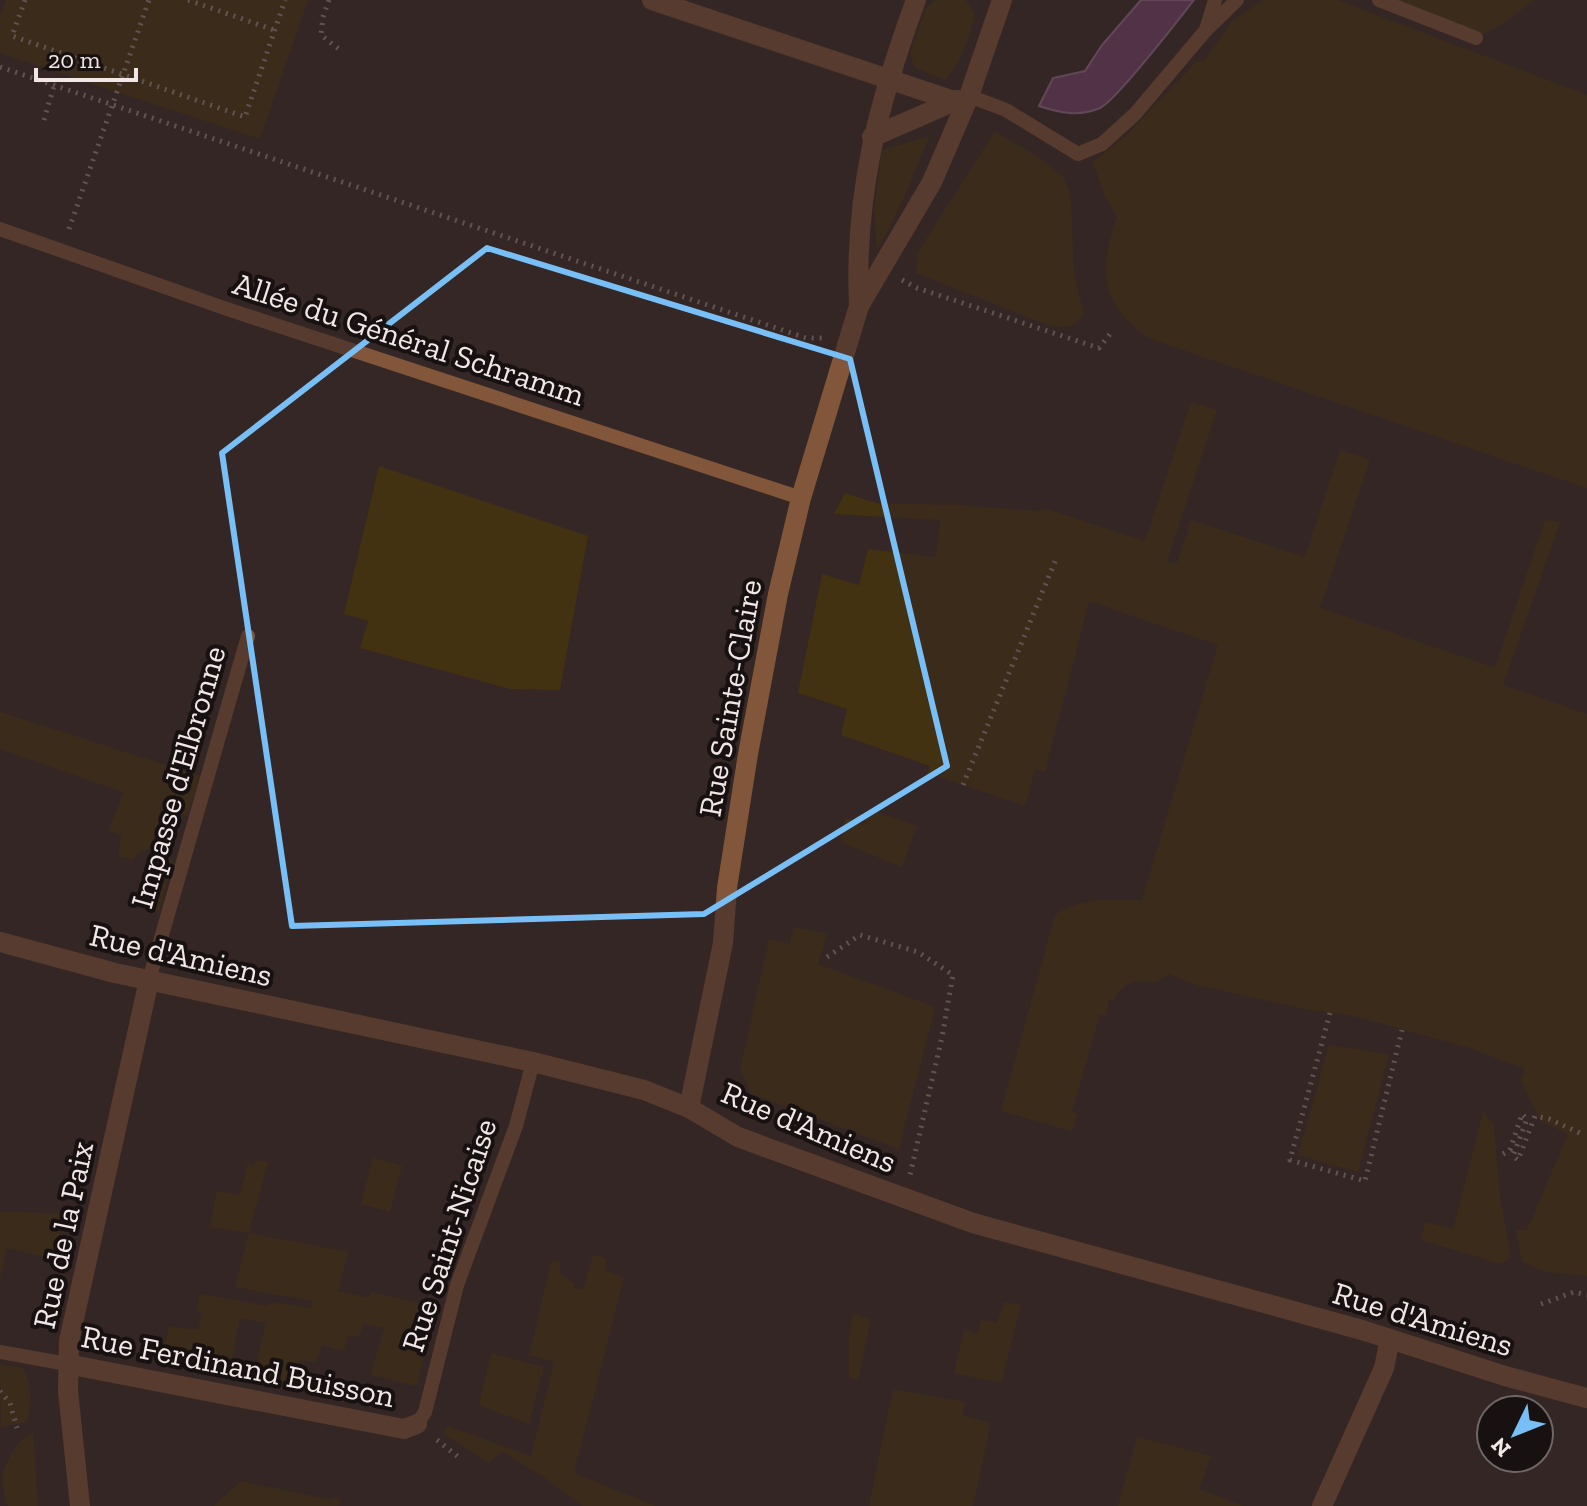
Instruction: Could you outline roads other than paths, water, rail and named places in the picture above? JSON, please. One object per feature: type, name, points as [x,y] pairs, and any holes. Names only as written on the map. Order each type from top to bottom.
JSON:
[{"type":"street","points":[[652,0],[794,48],[822,54],[889,79],[961,99]]},
{"type":"street","points":[[859,306],[856,255],[872,137],[916,0]]},
{"type":"street","points":[[859,306],[932,182],[998,1]]},
{"type":"street","points":[[872,137],[961,99]]},
{"type":"street","name":"Rue Sainte-Claire","points":[[689,1108],[723,943],[727,888],[748,754],[778,594],[801,498],[859,306]]},
{"type":"street","name":"Rue d'Amiens","points":[[0,942],[149,980],[533,1062],[644,1090],[689,1108],[738,1137],[973,1223],[1390,1339],[1505,1376],[1587,1398]]},
{"type":"street","name":"Rue de la Paix","points":[[80,1506],[67,1364],[69,1341],[149,980]]},
{"type":"street","points":[[1322,1506],[1384,1368],[1390,1339]]},
{"type":"street","name":"Rue Ferdinand Buisson","points":[[67,1364],[404,1429],[417,1424]]},
{"type":"lane","points":[[1206,30],[1215,0]]},
{"type":"lane","points":[[961,99],[1006,110],[1078,154],[1102,144],[1135,114],[1206,30],[1237,0]]},
{"type":"lane","points":[[1379,0],[1476,38]]},
{"type":"lane","name":"Allée du Général Schramm","points":[[0,229],[227,309],[801,498]]},
{"type":"lane","name":"Impasse d'Elbronne","points":[[149,980],[248,636]]},
{"type":"lane","name":"Rue Saint-Nicaise","points":[[417,1424],[425,1412],[457,1285],[516,1126],[533,1062]]},
{"type":"lane","name":"Rue Ferdinand Buisson","points":[[0,1352],[67,1364]]}]
